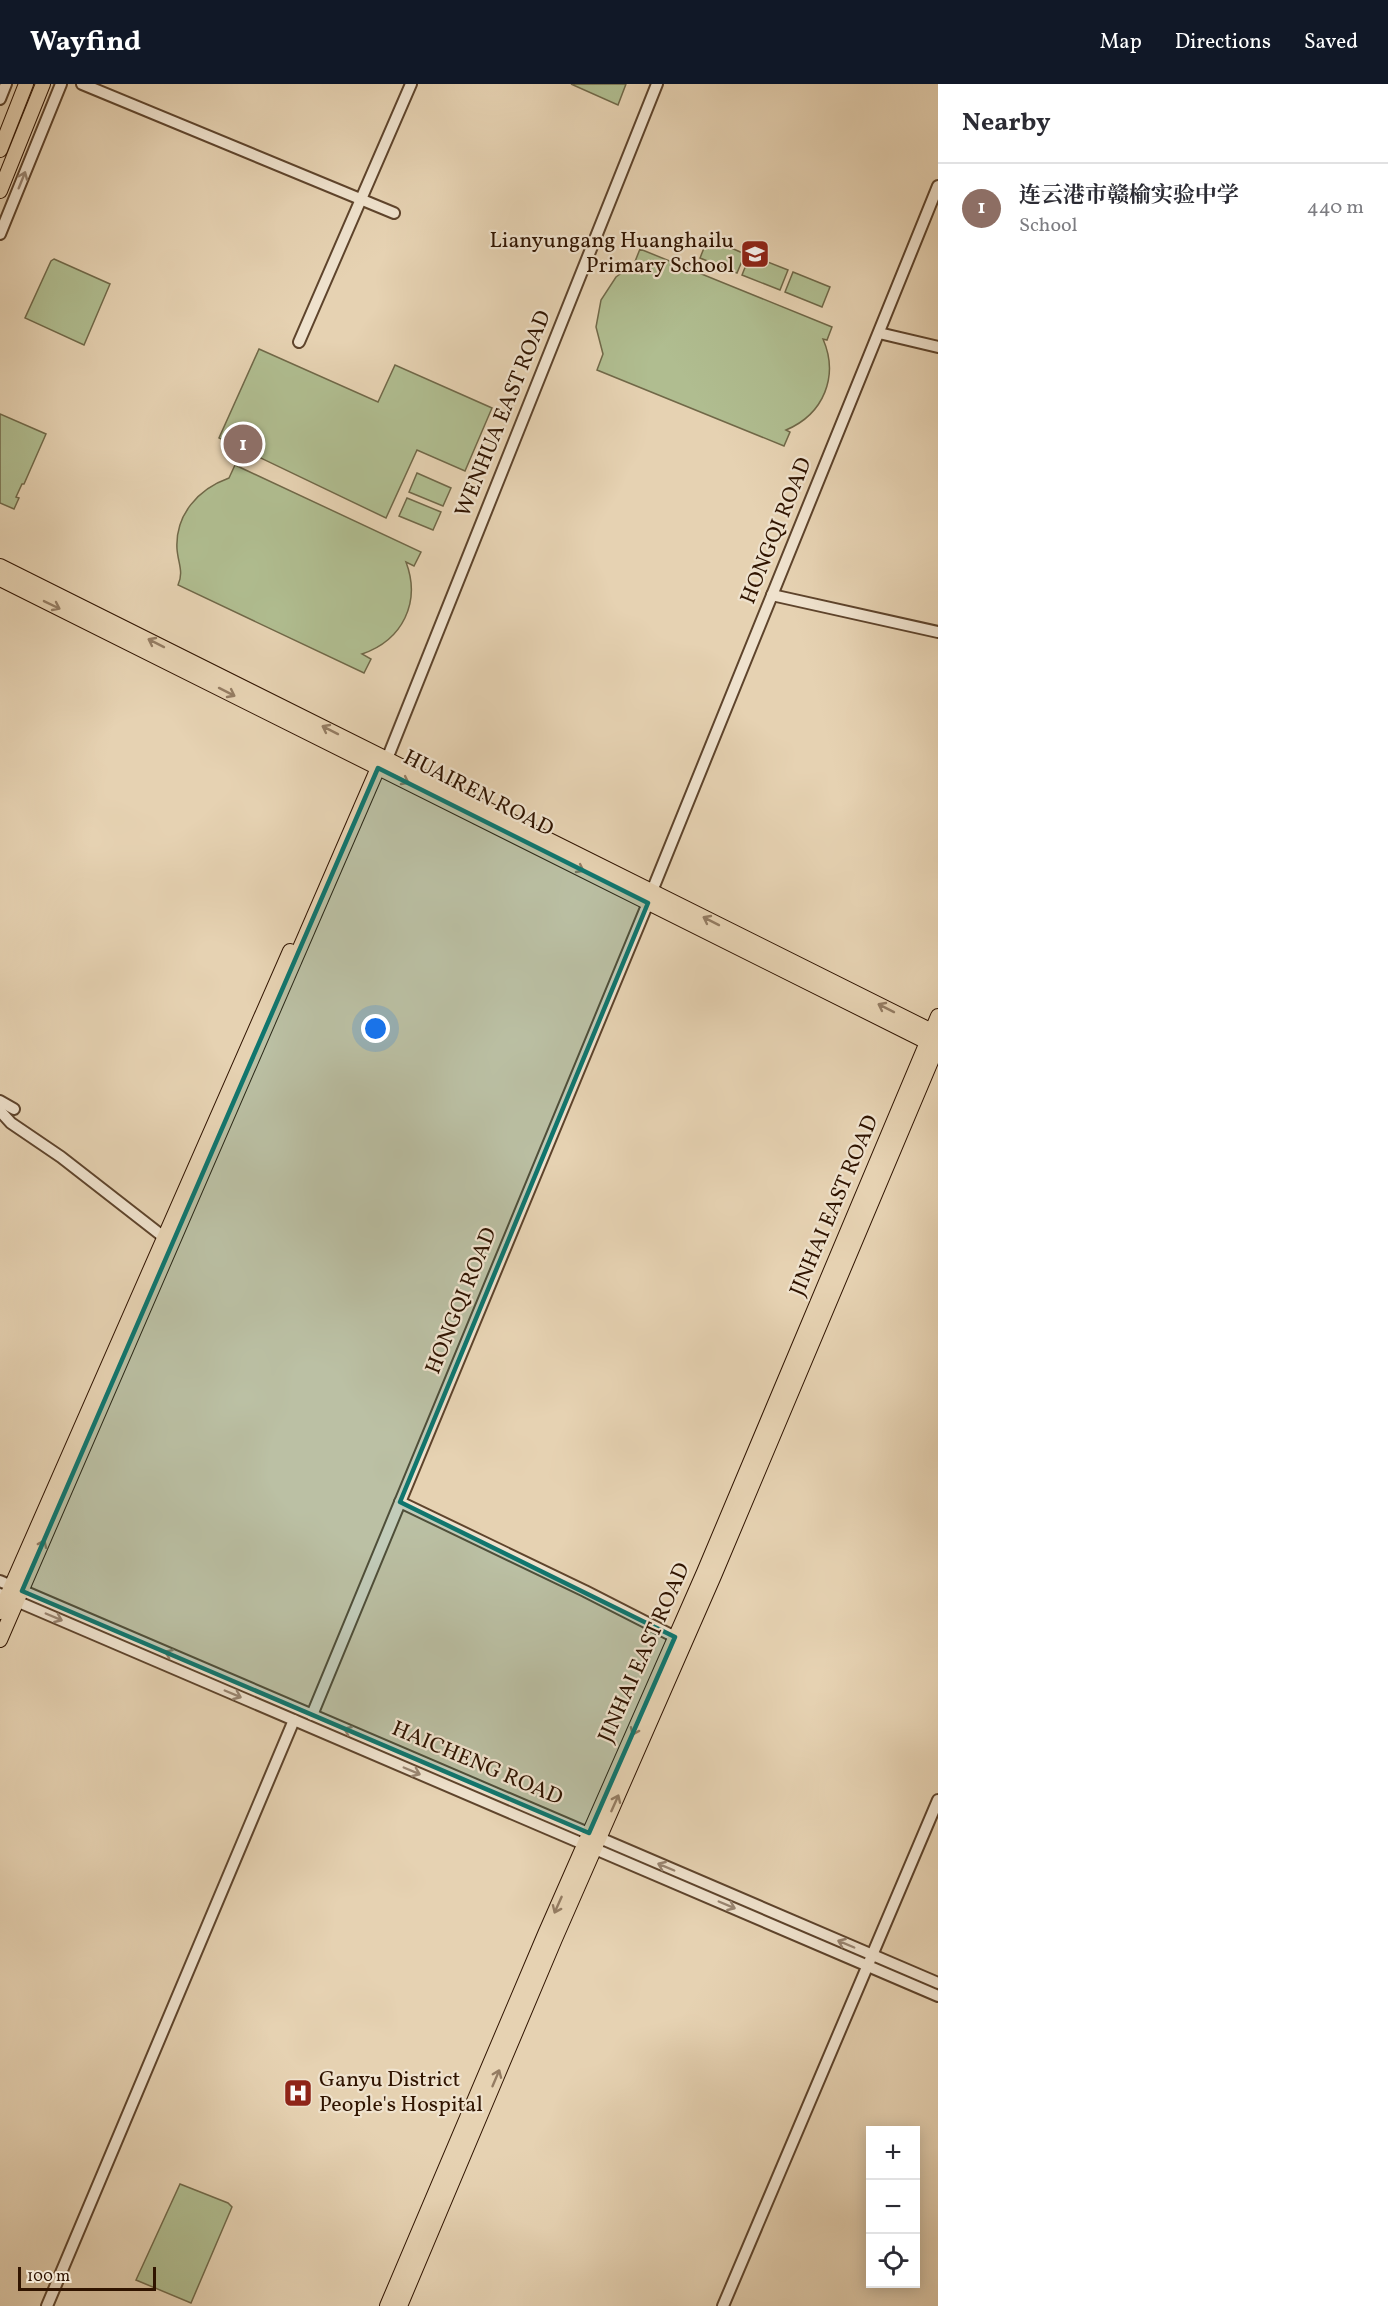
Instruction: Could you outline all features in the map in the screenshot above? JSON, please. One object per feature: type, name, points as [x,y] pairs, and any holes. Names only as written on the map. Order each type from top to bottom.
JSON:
[{"type":"main road","points":[[0,150],[26,84]]},
{"type":"main road","points":[[0,191],[43,84]]},
{"type":"main road","name":"HUAIREN ROAD","points":[[0,566],[379,764]]},
{"type":"main road","name":"HUAIREN ROAD","points":[[0,579],[650,897],[935,1041]]},
{"type":"main road","points":[[0,1640],[10,1592],[165,1238],[379,764]]},
{"type":"main road","points":[[0,1612],[379,764]]},
{"type":"main road","name":"JINHAI EAST ROAD","points":[[387,2306],[592,1841],[709,1587],[935,1041],[938,1016]]},
{"type":"main road","name":"JINHAI EAST ROAD","points":[[399,2306],[675,1637],[935,1041]]},
{"type":"street","points":[[0,99],[6,84]]},
{"type":"street","points":[[0,234],[62,84]]},
{"type":"street","points":[[82,84],[394,213]]},
{"type":"street","points":[[299,342],[359,199],[411,84]]},
{"type":"street","name":"WENHUA EAST ROAD","points":[[379,764],[657,84]]},
{"type":"street","name":"HONGQI ROAD","points":[[312,1715],[650,897],[938,186]]},
{"type":"street","points":[[879,333],[938,347]]},
{"type":"street","points":[[772,595],[938,632]]},
{"type":"street","points":[[0,1101],[14,1109]]},
{"type":"street","points":[[0,1111],[11,1123],[60,1157],[165,1238]]},
{"type":"street","points":[[400,1502],[675,1637]]},
{"type":"street","name":"HAICHENG ROAD","points":[[10,1592],[312,1715],[592,1841],[870,1961],[938,1996]]},
{"type":"street","name":"HAICHENG ROAD","points":[[10,1592],[294,1720],[592,1841]]},
{"type":"street","points":[[47,2306],[294,1720]]},
{"type":"street","points":[[723,2306],[938,1800]]},
{"type":"street","name":"HAICHENG ROAD","points":[[870,1961],[938,1983]]},
{"type":"highlighted area","points":[[378,768],[648,903],[400,1502],[675,1637],[589,1833],[22,1591]]},
{"type":"green space","points":[[571,84],[626,84],[618,105]]},
{"type":"green space","points":[[708,238],[745,254],[737,273],[700,258]]},
{"type":"green space","points":[[640,249],[832,327],[827,340],[823,339],[828,353],[829,367],[825,392],[819,404],[810,414],[786,430],[790,432],[784,446],[597,370],[603,354],[596,327],[601,300],[616,277],[634,264]]},
{"type":"green space","points":[[750,255],[788,270],[780,290],[742,275]]},
{"type":"green space","points":[[54,259],[110,284],[84,345],[25,318],[51,261]]},
{"type":"green space","points":[[793,272],[830,287],[822,307],[785,292]]},
{"type":"green space","points":[[259,349],[378,402],[395,365],[492,408],[465,471],[417,450],[386,518],[219,438]]},
{"type":"green space","points":[[0,414],[46,434],[16,497],[19,498],[14,509],[0,503]]},
{"type":"green space","points":[[235,465],[421,552],[414,566],[406,562],[411,591],[405,618],[388,639],[362,654],[371,659],[364,673],[178,585],[181,572],[177,537],[184,514],[198,496],[229,478]]},
{"type":"green space","points":[[417,473],[451,488],[443,506],[409,492]]},
{"type":"green space","points":[[407,498],[441,512],[433,530],[399,516]]},
{"type":"green space","points":[[180,2184],[228,2203],[232,2207],[191,2303],[136,2280]]},
{"type":"place","name":"Lianyungang Huanghailu Primary School","points":[[755,254]]},
{"type":"place","name":"连云港市赣榆实验中学","points":[[243,444]]},
{"type":"place","name":"Ganyu District People's Hospital","points":[[298,2093]]}]
